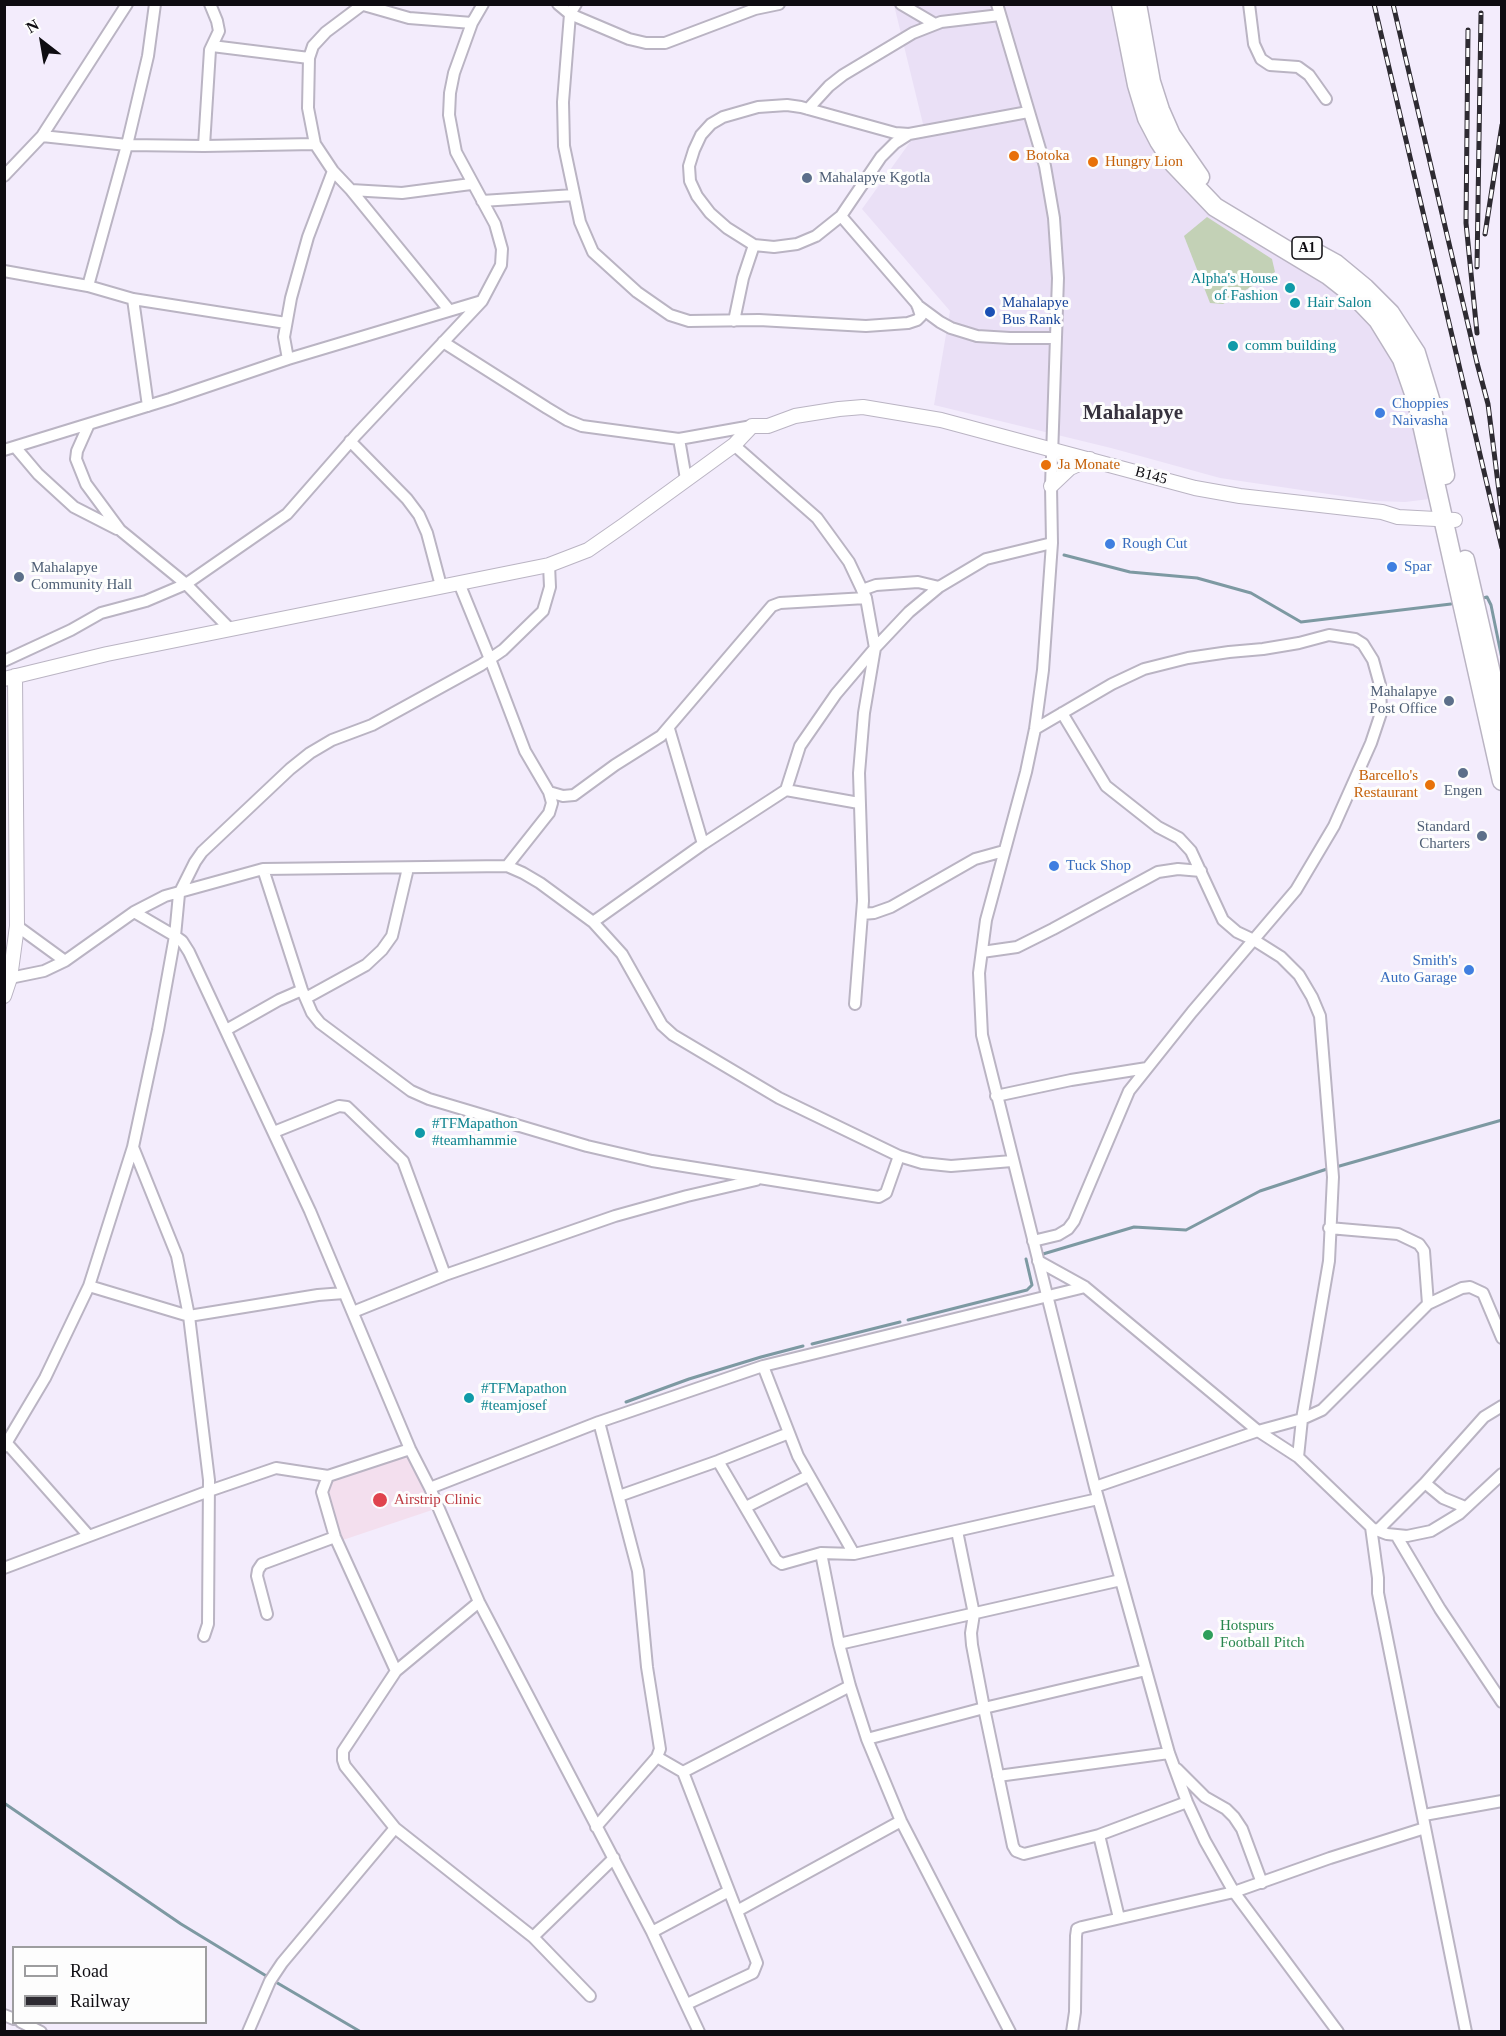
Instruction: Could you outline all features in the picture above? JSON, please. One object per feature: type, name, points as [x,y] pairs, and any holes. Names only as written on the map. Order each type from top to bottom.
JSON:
[{"type":"highway","name":"A1","points":[[1121,4],[1137,85],[1148,118],[1174,164],[1215,207],[1335,280],[1364,305],[1378,321],[1402,359],[1417,402],[1448,515],[1494,703],[1502,781]]},
{"type":"highway","name":"A1","points":[[1137,4],[1151,82],[1160,110],[1171,135],[1197,175],[1223,198],[1336,264],[1390,313],[1416,353],[1424,376],[1448,515]]},
{"type":"highway","name":"A1","points":[[1494,703],[1502,721]]},
{"type":"main road","name":"B145","points":[[752,426],[768,426],[795,416],[863,407],[925,417],[1052,448],[1196,488],[1382,512],[1448,515]]},
{"type":"main road","points":[[4,996],[17,926],[10,677],[107,654],[549,565],[588,550],[734,445],[752,426]]},
{"type":"main road","points":[[1051,486],[1070,468],[1090,459]]},
{"type":"street","points":[[4,176],[42,136],[128,4]]},
{"type":"street","points":[[88,286],[128,145],[148,56],[155,4]]},
{"type":"street","points":[[204,146],[208,72],[212,45],[219,31],[218,21],[210,4]]},
{"type":"street","points":[[4,661],[71,630],[101,613],[146,601],[186,584],[287,514],[350,441],[482,301],[501,265],[502,249],[495,224],[471,184],[456,152],[449,115],[454,73],[472,23],[483,4]]},
{"type":"street","points":[[558,4],[573,9],[629,39],[665,44],[755,9],[779,4]]},
{"type":"street","points":[[901,4],[935,24]]},
{"type":"street","points":[[1249,4],[1254,44],[1261,59],[1270,65],[1298,67],[1309,75],[1326,99]]},
{"type":"street","points":[[449,310],[333,171],[315,144],[308,108],[309,58],[313,46],[326,32],[361,5],[409,18],[472,23]]},
{"type":"street","points":[[573,9],[565,58],[563,124],[564,146],[580,222],[592,252],[637,292],[670,315],[699,321],[759,320],[866,326],[895,324],[917,320],[921,316],[917,304]]},
{"type":"street","points":[[808,109],[829,86],[863,61],[913,33],[935,24],[998,10],[1045,166],[1054,218],[1058,278],[1051,486],[1052,543],[1043,670],[1035,729],[1026,772],[986,920],[979,973],[982,1035],[1098,1499],[1169,1753],[1187,1802],[1234,1892],[1338,2031]]},
{"type":"street","points":[[212,45],[309,58]]},
{"type":"street","points":[[909,134],[881,157],[840,216],[816,237],[797,244],[774,247],[754,244],[728,228],[710,213],[697,196],[690,181],[689,166],[694,150],[711,124],[723,117],[758,107],[787,105],[895,133],[909,134],[1028,112]]},
{"type":"street","points":[[42,136],[128,145],[315,144]]},
{"type":"street","points":[[288,359],[284,337],[291,298],[308,237],[333,171]]},
{"type":"street","points":[[351,190],[402,194],[471,184]]},
{"type":"street","points":[[482,201],[574,195]]},
{"type":"street","points":[[840,216],[917,304],[940,322],[977,336],[1056,338]]},
{"type":"street","points":[[734,321],[743,278],[754,244]]},
{"type":"street","points":[[4,271],[88,286],[133,299],[286,323]]},
{"type":"street","points":[[133,299],[148,406]]},
{"type":"street","points":[[10,449],[288,359],[482,301]]},
{"type":"street","points":[[443,342],[572,422],[588,428],[679,439],[752,426]]},
{"type":"street","points":[[89,424],[75,459],[86,484],[120,530]]},
{"type":"street","points":[[679,439],[686,479]]},
{"type":"street","points":[[350,441],[407,499],[419,515],[441,586]]},
{"type":"street","points":[[734,445],[817,518],[844,556],[864,594],[875,648],[864,713],[859,803],[862,914],[855,1004]]},
{"type":"street","points":[[10,449],[74,507],[120,530],[186,584],[230,629]]},
{"type":"street","points":[[593,922],[703,844],[786,790],[800,746],[836,694],[909,612],[939,587],[986,559],[1052,543]]},
{"type":"street","points":[[89,1536],[5,1443],[45,1377],[89,1286],[133,1147],[158,1030],[175,936],[179,894],[202,852],[310,753],[332,740],[372,724],[503,650],[543,611],[550,587],[549,565]]},
{"type":"street","points":[[549,792],[563,796],[574,795],[669,729],[772,606],[780,603],[864,594],[876,585],[918,582],[939,587]]},
{"type":"street","points":[[459,583],[525,752],[549,792],[552,803],[549,813],[507,866]]},
{"type":"street","points":[[1033,1241],[1058,1235],[1068,1229],[1074,1221],[1123,1101],[1147,1068],[1296,890],[1334,826],[1371,743],[1381,713],[1380,685],[1373,660],[1363,644],[1355,639],[1329,635],[1263,649],[1188,658],[1130,675],[1035,729]]},
{"type":"street","points":[[1062,713],[1106,786],[1158,827],[1179,838],[1191,851],[1223,920],[1237,932],[1281,957],[1299,975],[1320,1016],[1333,1177],[1329,1261],[1302,1419],[1298,1457]]},
{"type":"street","points":[[669,729],[703,844]]},
{"type":"street","points":[[786,790],[859,803]]},
{"type":"street","points":[[862,914],[874,913],[891,907],[975,859],[1004,851]]},
{"type":"street","points":[[7,980],[44,971],[65,961],[134,912],[165,896],[179,894],[244,873],[263,869],[507,866],[540,883],[593,922],[622,954],[663,1024],[673,1035],[779,1098],[899,1156],[922,1163],[951,1166],[1012,1161]]},
{"type":"street","points":[[226,1030],[279,1000],[304,994],[366,964],[382,950],[392,936],[408,868]]},
{"type":"street","points":[[263,869],[312,1012],[320,1023],[411,1091],[429,1099],[587,1146],[652,1161],[879,1197],[886,1193],[899,1156]]},
{"type":"street","points":[[982,952],[1017,947],[1158,872],[1178,869],[1201,871]]},
{"type":"street","points":[[134,912],[175,936],[189,952],[274,1132],[410,1449],[430,1488],[479,1602],[652,1932],[699,2031]]},
{"type":"street","points":[[17,926],[65,961]]},
{"type":"street","points":[[4,960],[15,946]]},
{"type":"street","points":[[996,1096],[1071,1080],[1147,1068]]},
{"type":"street","points":[[274,1132],[339,1106],[347,1107],[403,1161],[445,1275]]},
{"type":"street","points":[[133,1147],[177,1256],[189,1316],[209,1471],[208,1624],[204,1636]]},
{"type":"street","points":[[353,1312],[445,1275],[615,1216],[687,1196],[763,1179]]},
{"type":"street","points":[[1329,1228],[1398,1234],[1419,1244],[1424,1251],[1428,1304]]},
{"type":"street","points":[[1038,1261],[1085,1287],[1258,1431],[1298,1457],[1374,1529],[1407,1536],[1431,1531],[1459,1514],[1502,1474]]},
{"type":"street","points":[[89,1286],[189,1316],[308,1296],[344,1293]]},
{"type":"street","points":[[430,1488],[599,1422],[764,1366],[1085,1287]]},
{"type":"street","points":[[1095,1487],[1258,1431],[1302,1419],[1322,1410],[1428,1304],[1462,1288],[1470,1287],[1483,1293],[1502,1338]]},
{"type":"street","points":[[764,1366],[808,1476],[854,1554]]},
{"type":"street","points":[[1374,1529],[1425,1483],[1484,1418],[1502,1406]]},
{"type":"street","points":[[596,1827],[657,1756],[660,1749],[648,1667],[638,1571],[599,1422]]},
{"type":"street","points":[[619,1496],[789,1433]]},
{"type":"street","points":[[4,1568],[276,1468],[328,1476],[410,1449]]},
{"type":"street","points":[[718,1461],[776,1560],[782,1564],[821,1553],[854,1554],[1098,1499]]},
{"type":"street","points":[[328,1476],[322,1492],[335,1538],[396,1671]]},
{"type":"street","points":[[746,1507],[808,1476]]},
{"type":"street","points":[[1425,1483],[1443,1498],[1465,1508]]},
{"type":"street","points":[[1374,1529],[1378,1593],[1466,2031]]},
{"type":"street","points":[[957,1530],[974,1614],[972,1645],[1012,1846],[1016,1851],[1024,1854],[1099,1835],[1187,1802]]},
{"type":"street","points":[[1396,1535],[1440,1609],[1502,1702]]},
{"type":"street","points":[[267,1614],[257,1576],[262,1564],[335,1538]]},
{"type":"street","points":[[821,1553],[839,1644],[867,1738],[901,1821],[1010,2031]]},
{"type":"street","points":[[839,1644],[1121,1580]]},
{"type":"street","points":[[479,1602],[396,1671],[343,1751],[345,1766],[395,1828],[533,1937],[590,1995]]},
{"type":"street","points":[[867,1738],[1146,1670]]},
{"type":"street","points":[[683,1772],[850,1686]]},
{"type":"street","points":[[998,1776],[1169,1753]]},
{"type":"street","points":[[657,1756],[683,1772],[757,1963],[753,1973],[687,2004]]},
{"type":"street","points":[[1175,1767],[1205,1797],[1226,1809],[1234,1817],[1242,1829],[1262,1883]]},
{"type":"street","points":[[1424,1815],[1502,1802]]},
{"type":"street","points":[[737,1911],[901,1821]]},
{"type":"street","points":[[248,2031],[270,1981],[282,1963],[395,1828]]},
{"type":"street","points":[[1072,2031],[1075,2012],[1077,1929],[1234,1892],[1425,1828]]},
{"type":"street","points":[[1099,1835],[1119,1918]]},
{"type":"street","points":[[533,1937],[614,1858]]},
{"type":"street","points":[[652,1932],[729,1891]]},
{"type":"street","points":[[25,2024],[41,2031]]},
{"type":"shaded area","points":[[894,5],[1129,5],[1143,70],[1202,192],[1302,252],[1398,340],[1446,497],[1405,502],[1376,501],[1220,478],[1111,448],[934,405],[950,311],[862,209],[923,124]]},
{"type":"shaded area","name":"Airstrip Clinic","points":[[410,1449],[438,1508],[337,1542],[323,1485],[328,1476]]},
{"type":"green space","points":[[1207,217],[1272,259],[1275,272],[1223,304],[1210,303],[1184,236]]},
{"type":"waterway","points":[[1064,555],[1130,572],[1197,578],[1251,593],[1301,622],[1451,604]]},
{"type":"waterway","points":[[1483,598],[1487,597],[1491,605],[1502,659]]},
{"type":"waterway","points":[[1336,1167],[1502,1120]]},
{"type":"waterway","points":[[1043,1254],[1134,1227],[1186,1230],[1260,1191],[1327,1169]]},
{"type":"waterway","points":[[908,1320],[1027,1290],[1032,1285],[1026,1259]]},
{"type":"waterway","points":[[812,1344],[900,1322]]},
{"type":"waterway","points":[[626,1402],[689,1379],[803,1346]]},
{"type":"waterway","points":[[4,1803],[181,1924],[268,1977]]},
{"type":"waterway","points":[[274,1981],[361,2032]]},
{"type":"railway","points":[[1374,4],[1502,548]]},
{"type":"railway","points":[[1393,4],[1488,404],[1502,515]]},
{"type":"railway","points":[[1477,267],[1481,13]]},
{"type":"railway","points":[[1468,30],[1466,223],[1477,333]]},
{"type":"railway","points":[[1485,234],[1502,125]]},
{"type":"place","name":"Botoka","points":[[1014,156]]},
{"type":"place","name":"Hungry Lion","points":[[1093,162]]},
{"type":"place","name":"Mahalapye Kgotla","points":[[807,178]]},
{"type":"place","name":"Alpha's House of Fashion","points":[[1290,288]]},
{"type":"place","name":"Hair Salon","points":[[1295,303]]},
{"type":"place","name":"Mahalapye Bus Rank","points":[[990,312]]},
{"type":"place","name":"comm building","points":[[1233,346]]},
{"type":"place","name":"Choppies Naivasha","points":[[1380,413]]},
{"type":"place","name":"Ja Monate","points":[[1046,465]]},
{"type":"place","name":"Rough Cut","points":[[1110,544]]},
{"type":"place","name":"Spar","points":[[1392,567]]},
{"type":"place","name":"Mahalapye Community Hall","points":[[19,577]]},
{"type":"place","name":"Mahalapye Post Office","points":[[1449,701]]},
{"type":"place","name":"Engen","points":[[1463,773]]},
{"type":"place","name":"Barcello's Restaurant","points":[[1430,785]]},
{"type":"place","name":"Standard Charters","points":[[1482,836]]},
{"type":"place","name":"Tuck Shop","points":[[1054,866]]},
{"type":"place","name":"Smith's Auto Garage","points":[[1469,970]]},
{"type":"place","name":"#TFMapathon #teamhammie","points":[[420,1133]]},
{"type":"place","name":"#TFMapathon #teamjosef","points":[[469,1398]]},
{"type":"place","name":"Airstrip Clinic","points":[[380,1500]]},
{"type":"place","name":"Hotspurs Football Pitch","points":[[1208,1635]]},
{"type":"district","name":"Mahalapye","points":[[1133,414]]}]
